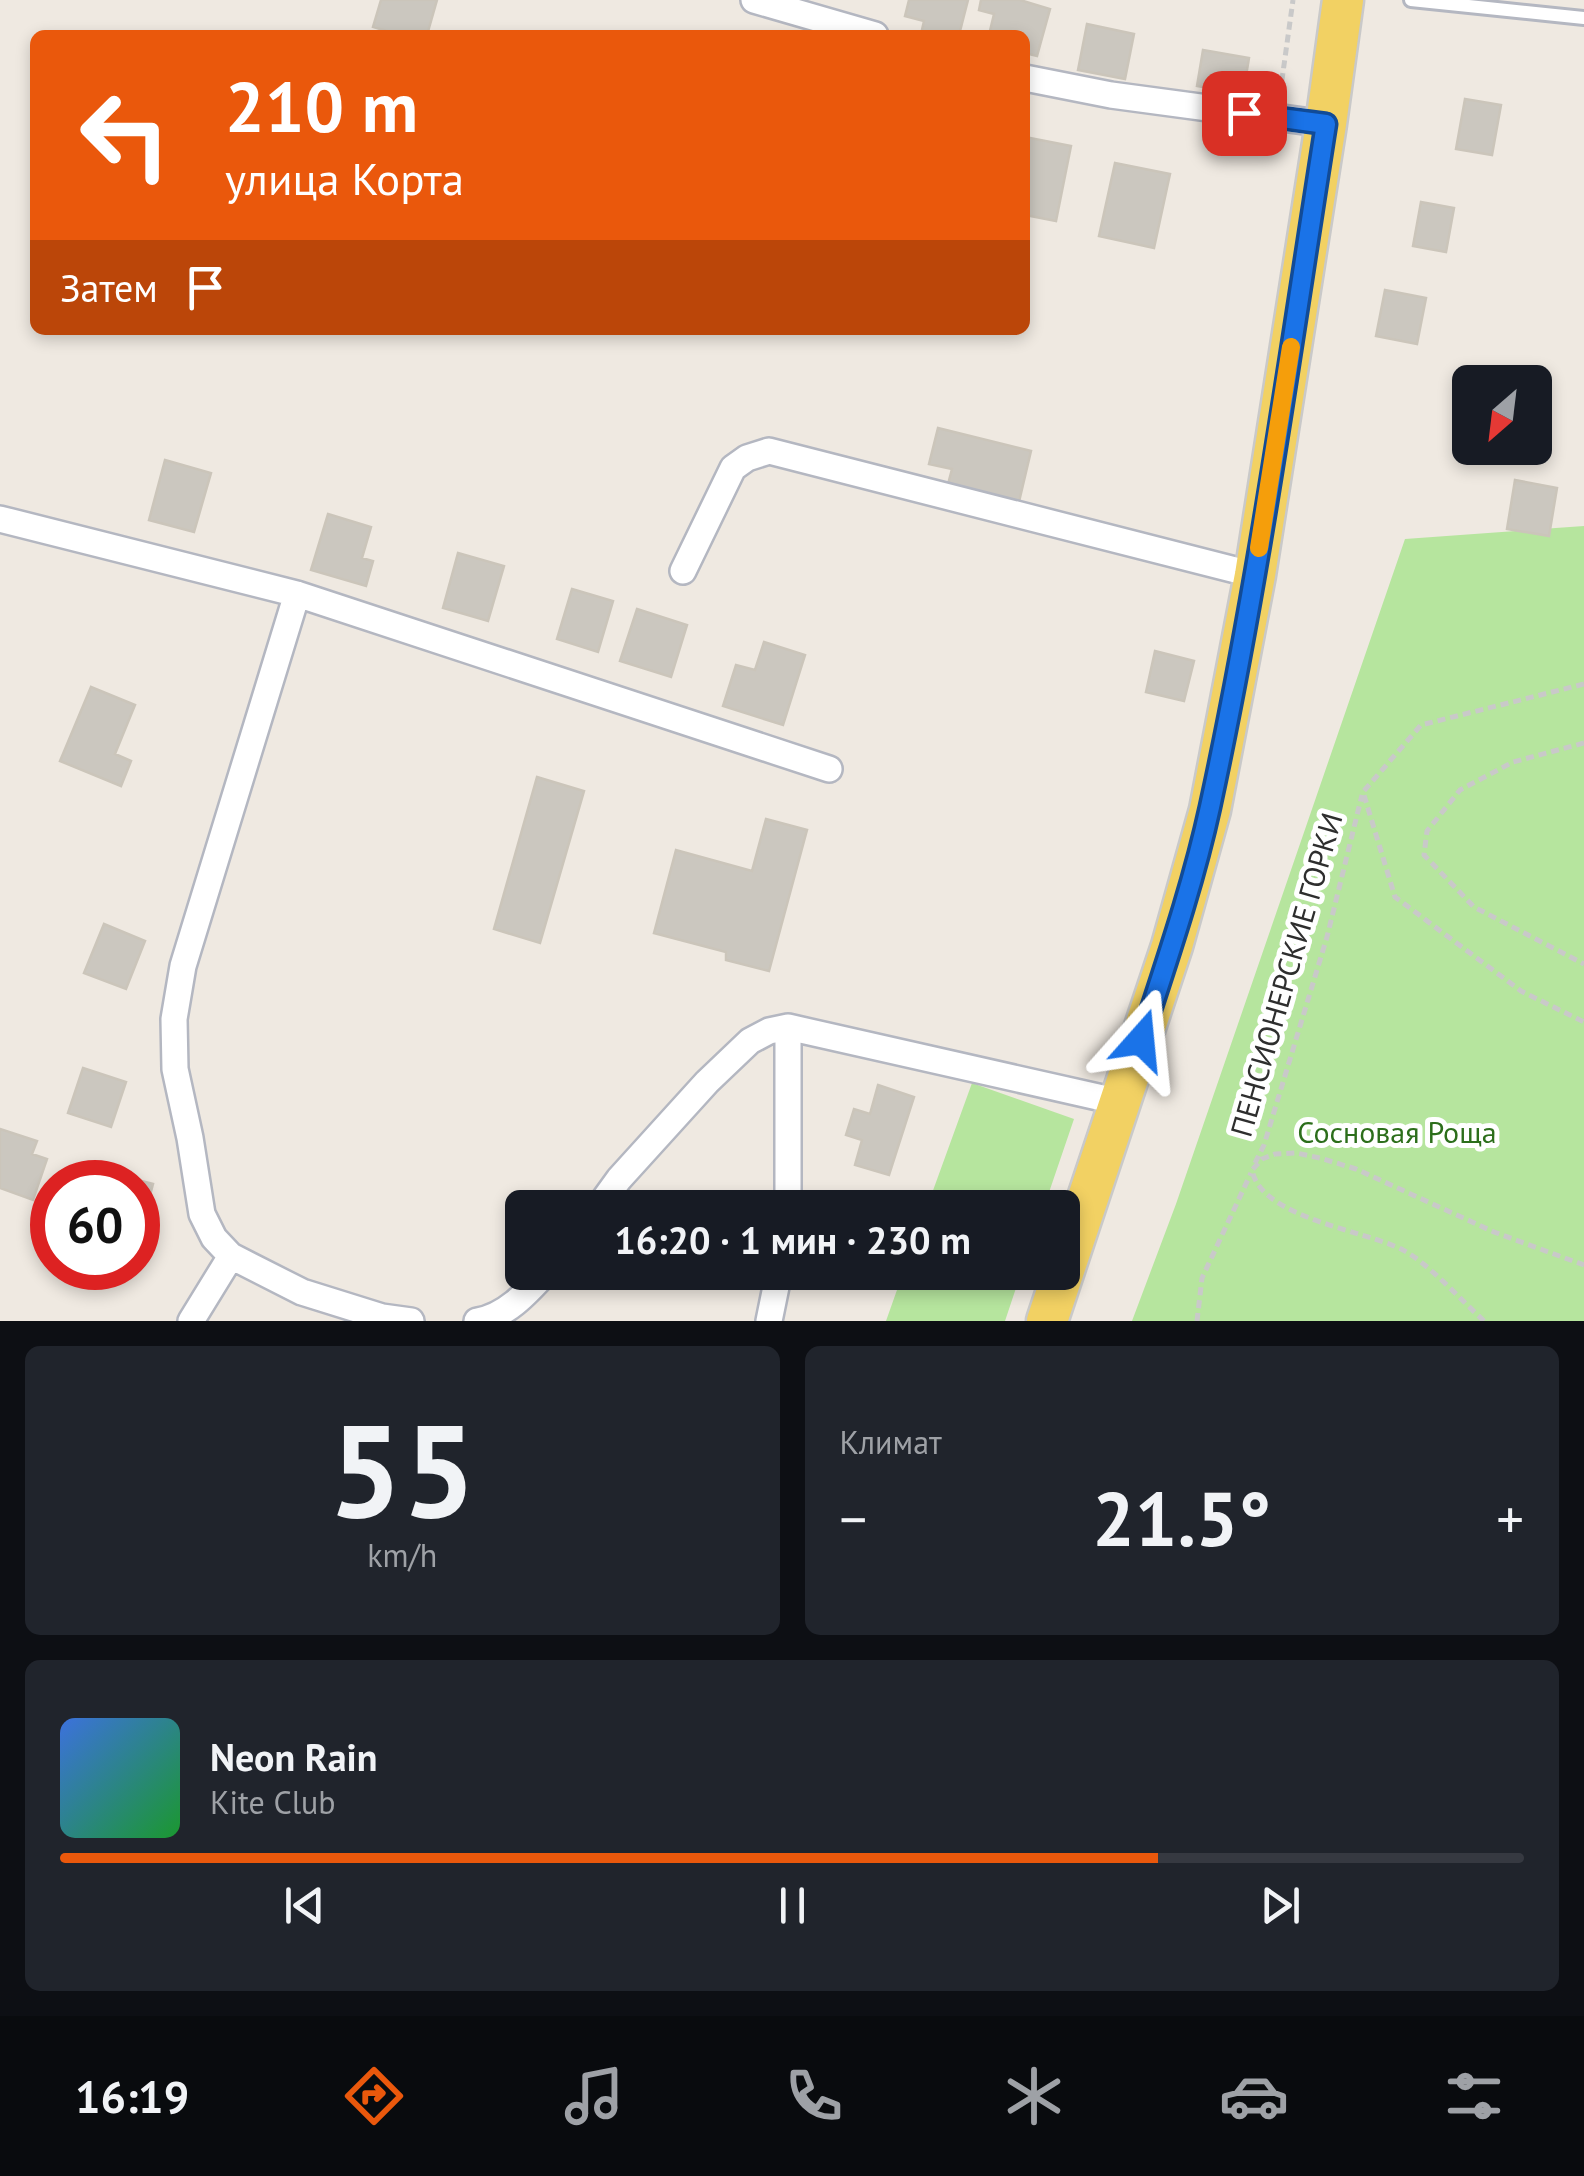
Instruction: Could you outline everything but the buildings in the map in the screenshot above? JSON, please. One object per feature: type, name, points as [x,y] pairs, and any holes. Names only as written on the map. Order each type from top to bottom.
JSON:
[{"type":"main road","points":[[1047,1321],[1172,946],[1210,810],[1254,574],[1342,0]]},
{"type":"street","points":[[754,0],[858,30]]},
{"type":"street","points":[[1030,79],[1111,95],[1326,124]]},
{"type":"street","points":[[684,571],[733,468],[747,458],[769,451],[1254,574]]},
{"type":"street","points":[[0,519],[296,594],[829,769]]},
{"type":"street","points":[[296,594],[183,966],[174,1018],[175,1069],[202,1214],[214,1238],[231,1256],[302,1292],[382,1317],[411,1321]]},
{"type":"street","points":[[611,1190],[707,1082],[750,1041],[769,1030],[788,1027],[1120,1102]]},
{"type":"street","points":[[788,1027],[788,1190]]},
{"type":"street","points":[[192,1321],[231,1256]]},
{"type":"street","points":[[476,1321],[512,1312],[531,1290]]},
{"type":"street","points":[[769,1321],[775,1290]]},
{"type":"lane","points":[[1411,0],[1584,18]]},
{"type":"path","points":[[1277,117],[1294,0]]},
{"type":"path","name":"ПЕНСИОНЕРСКИЕ ГОРКИ","points":[[1198,1321],[1202,1278],[1264,1145],[1327,937],[1363,792],[1421,725],[1584,684]]},
{"type":"path","points":[[1584,743],[1513,762],[1460,790],[1427,831],[1424,856],[1474,907],[1584,964]]},
{"type":"path","name":"ПЕНСИОНЕРСКИЕ ГОРКИ","points":[[1363,792],[1395,897],[1521,990],[1584,1022]]},
{"type":"path","name":"ПЕНСИОНЕРСКИЕ ГОРКИ","points":[[1252,1170],[1262,1159],[1276,1154],[1320,1158],[1356,1169],[1494,1232],[1584,1265]]},
{"type":"path","name":"ПЕНСИОНЕРСКИЕ ГОРКИ","points":[[1252,1170],[1264,1194],[1294,1211],[1406,1251],[1484,1321]]},
{"type":"green space","name":"Сосновая Роща","points":[[1584,526],[1584,1321],[1132,1321],[1405,539]]},
{"type":"green space","points":[[972,1083],[1074,1119],[1050,1190],[933,1190]]},
{"type":"green space","points":[[897,1290],[1015,1290],[1005,1321],[886,1321]]},
{"type":"slow traffic","points":[[1259,548],[1291,347]]},
{"type":"route","points":[[1141,1040],[1210,810],[1254,574],[1326,124],[1244,113]]}]
